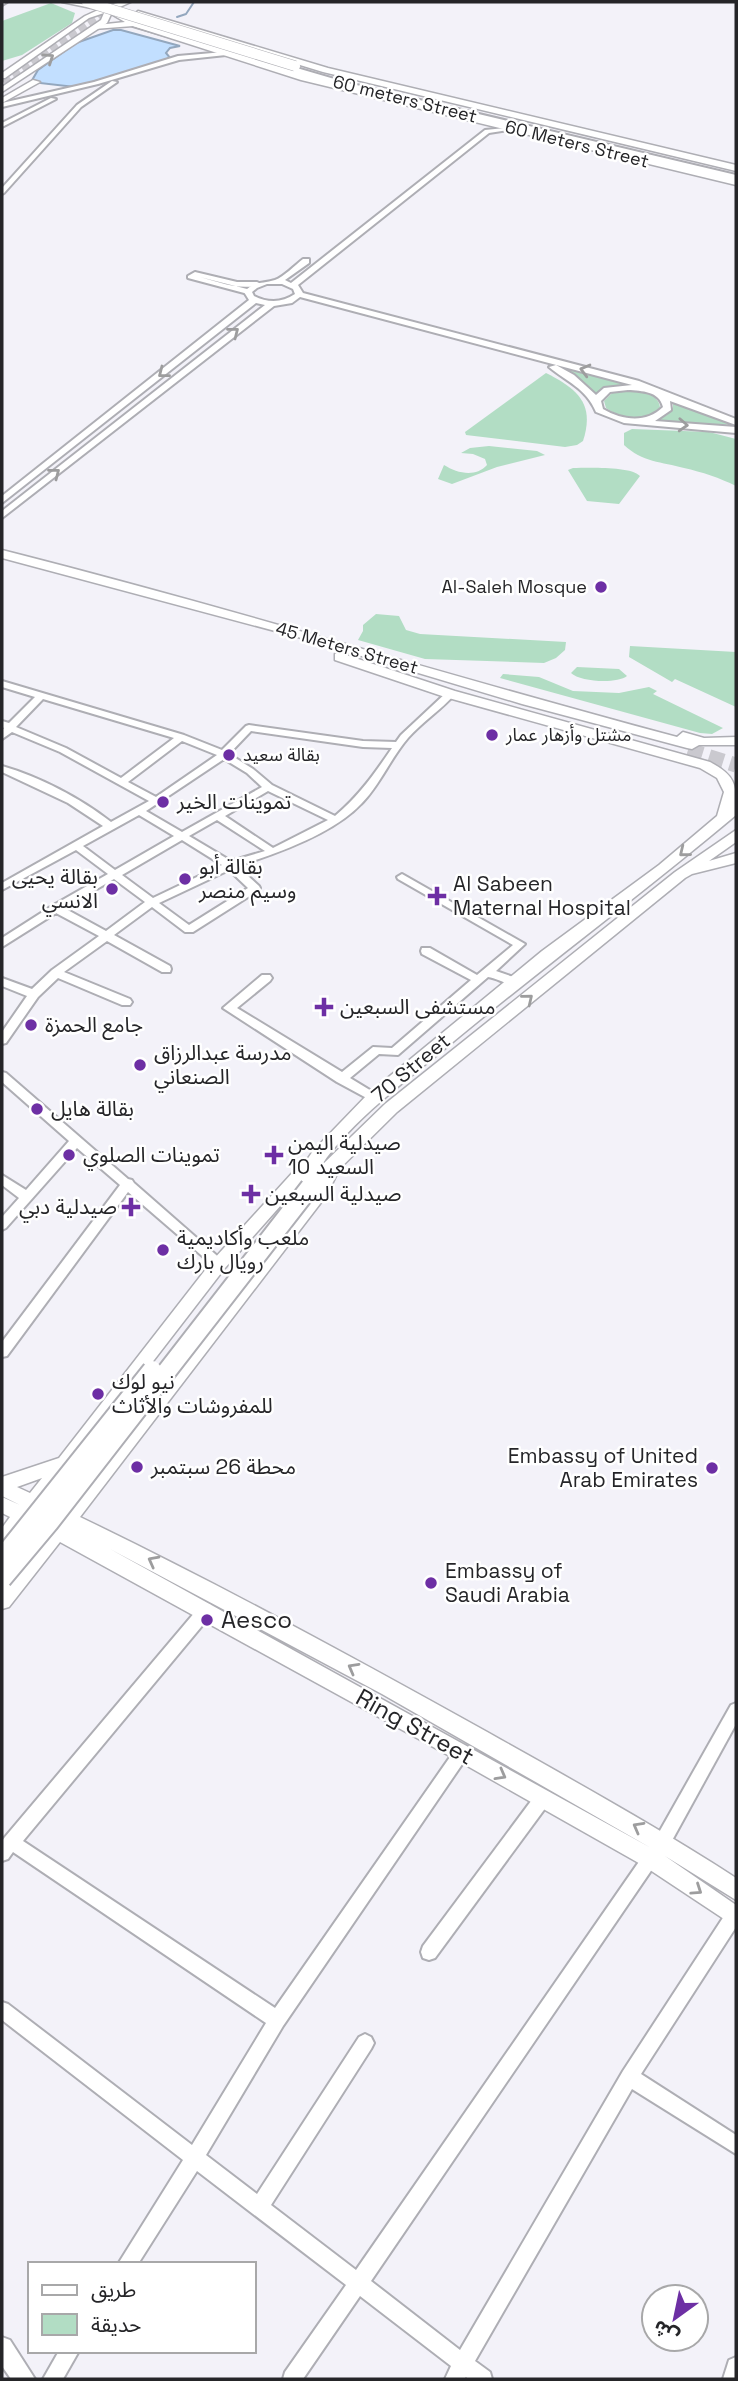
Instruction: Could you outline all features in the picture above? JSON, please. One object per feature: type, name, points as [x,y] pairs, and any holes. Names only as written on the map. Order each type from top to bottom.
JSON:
[{"type":"highway","name":"60 meters Street","points":[[83,3],[291,68],[736,180]]},
{"type":"highway","points":[[153,18],[291,68]]},
{"type":"highway","points":[[135,24],[291,68]]},
{"type":"highway","name":"60 meters Street","points":[[291,68],[735,168]]},
{"type":"main road","points":[[66,2],[132,12],[153,18]]},
{"type":"main road","points":[[100,2],[108,10],[135,24]]},
{"type":"main road","points":[[2,84],[87,17],[130,2],[135,9],[153,18]]},
{"type":"main road","points":[[83,3],[89,13],[87,17]]},
{"type":"main road","points":[[2,84],[97,27],[108,10]]},
{"type":"main road","points":[[135,24],[134,21],[139,18],[153,18]]},
{"type":"main road","name":"60 Meters Street","points":[[153,18],[327,70],[735,168]]},
{"type":"main road","points":[[97,27],[135,24]]},
{"type":"main road","name":"60 Meters Street","points":[[135,24],[304,78],[736,180]]},
{"type":"main road","points":[[2,103],[36,82]]},
{"type":"main road","name":"45 Meters Street","points":[[2,554],[358,650],[693,749]]},
{"type":"main road","name":"45 Meters Street","points":[[2,563],[340,657],[372,662],[693,749]]},
{"type":"main road","points":[[340,657],[450,694],[693,749],[736,741]]},
{"type":"main road","points":[[693,749],[729,781],[731,801],[724,820]]},
{"type":"main road","name":"70 Street","points":[[304,1187],[319,1155],[374,1098],[736,808]]},
{"type":"main road","points":[[2,1558],[304,1187],[391,1108],[680,874],[736,835]]},
{"type":"main road","points":[[680,874],[736,858]]},
{"type":"main road","points":[[2,1541],[219,1264],[289,1183],[319,1155]]},
{"type":"main road","points":[[2,1600],[110,1466],[320,1192],[336,1160]]},
{"type":"main road","points":[[2,1600],[5,1594],[2,1581],[304,1187]]},
{"type":"main road","points":[[70,1457],[80,1470],[96,1474],[110,1466]]},
{"type":"main road","points":[[70,1457],[2,1486],[28,1509],[94,1540]]},
{"type":"main road","points":[[83,1500],[92,1524],[94,1540]]},
{"type":"main road","points":[[2,1506],[28,1509]]},
{"type":"main road","points":[[39,1555],[56,1544],[94,1540]]},
{"type":"main road","name":"Ring Street","points":[[94,1540],[206,1610],[651,1859],[735,1916]]},
{"type":"main road","name":"Ring Street","points":[[94,1540],[307,1642],[663,1841],[736,1890]]},
{"type":"main road","points":[[290,1658],[299,1660],[307,1654],[307,1642]]},
{"type":"main road","points":[[312,1670],[310,1662],[314,1654],[328,1654]]},
{"type":"main road","points":[[651,1859],[663,1841]]},
{"type":"street","points":[[2,103],[86,85],[178,58],[224,54]]},
{"type":"street","points":[[2,191],[79,106],[126,74]]},
{"type":"street","points":[[2,125],[41,104],[86,85]]},
{"type":"street","points":[[2,116],[49,93]]},
{"type":"street","points":[[360,219],[477,129],[478,122],[473,119]]},
{"type":"street","points":[[293,285],[487,131],[512,128]]},
{"type":"street","points":[[2,176],[15,177]]},
{"type":"street","points":[[411,179],[424,180]]},
{"type":"street","points":[[277,282],[309,259]]},
{"type":"street","points":[[272,304],[190,277],[195,274],[237,284],[277,282],[293,285],[299,294],[320,301],[553,364],[596,400]]},
{"type":"street","points":[[2,500],[251,296],[257,284]]},
{"type":"street","points":[[290,301],[299,294]]},
{"type":"street","points":[[2,515],[272,304],[290,301],[636,383],[736,422]]},
{"type":"street","points":[[630,421],[649,420],[664,413],[668,403],[655,392],[616,388],[600,394],[596,405],[604,414],[630,421],[736,430]]},
{"type":"street","points":[[2,684],[181,737],[224,754],[268,787],[336,820]]},
{"type":"street","points":[[2,1040],[34,993],[56,972],[152,902],[230,864],[273,852],[336,820],[357,803],[398,745],[450,694]]},
{"type":"street","points":[[2,736],[7,725],[42,695]]},
{"type":"street","points":[[7,725],[156,801]]},
{"type":"street","points":[[2,887],[156,801],[224,754],[249,728],[363,744],[398,745]]},
{"type":"street","points":[[122,782],[181,737]]},
{"type":"street","points":[[2,769],[60,793],[111,827]]},
{"type":"street","points":[[2,943],[56,908],[268,787]]},
{"type":"street","points":[[78,846],[185,929],[194,929],[255,888],[230,864],[140,811]]},
{"type":"street","points":[[218,816],[273,852]]},
{"type":"street","points":[[341,1079],[377,1050],[394,1052],[520,944],[402,877]]},
{"type":"street","points":[[56,908],[166,970]]},
{"type":"street","points":[[426,951],[481,976],[500,975],[516,982]]},
{"type":"street","points":[[56,972],[126,1002]]},
{"type":"street","points":[[266,978],[229,1008],[374,1098]]},
{"type":"street","points":[[2,982],[34,993]]},
{"type":"street","points":[[2,1076],[219,1264]]},
{"type":"street","points":[[2,1225],[77,1140]]},
{"type":"street","points":[[2,1179],[26,1197]]},
{"type":"street","points":[[2,1352],[128,1183]]},
{"type":"street","points":[[206,1610],[7,1847],[277,2020]]},
{"type":"street","points":[[663,1841],[736,1710]]},
{"type":"street","points":[[128,2262],[277,2020],[462,1752]]},
{"type":"street","points":[[429,1952],[542,1798]]},
{"type":"street","points":[[292,2379],[651,1859]]},
{"type":"street","points":[[458,2371],[629,2077],[735,1916]]},
{"type":"street","points":[[2,2010],[359,2283],[458,2371],[483,2379]]},
{"type":"street","points":[[258,2208],[365,2043]]},
{"type":"street","points":[[629,2077],[736,2145]]},
{"type":"street","points":[[2,2348],[24,2379]]},
{"type":"street","points":[[52,2379],[69,2353]]},
{"type":"street","points":[[732,2379],[736,2367]]},
{"type":"green space","points":[[51,3],[75,13],[72,23],[22,55],[2,61],[2,21]]},
{"type":"green space","points":[[559,367],[632,385],[595,395],[580,379]]},
{"type":"green space","points":[[546,373],[567,385],[581,399],[587,417],[583,441],[565,447],[466,435],[465,432]]},
{"type":"green space","points":[[629,391],[652,396],[659,402],[660,407],[641,417],[619,415],[606,408],[604,401],[612,393]]},
{"type":"green space","points":[[673,400],[734,425],[654,421],[667,415],[673,407]]},
{"type":"green space","points":[[632,429],[709,432],[736,439],[736,486],[704,473],[652,461],[638,455],[624,445],[624,433]]},
{"type":"green space","points":[[489,446],[537,451],[545,455],[497,467],[452,484],[438,479],[444,465],[466,473],[482,469],[487,465],[485,459],[461,453],[470,448]]},
{"type":"green space","points":[[618,469],[640,476],[619,504],[587,501],[568,470]]},
{"type":"green space","points":[[376,614],[399,616],[406,630],[420,634],[566,642],[565,650],[544,663],[425,659],[358,640],[363,625]]},
{"type":"green space","points":[[630,646],[736,652],[736,707],[675,679],[672,682],[629,657]]},
{"type":"green space","points":[[577,667],[619,669],[627,676],[607,681],[590,680],[571,673]]},
{"type":"green space","points":[[503,674],[539,677],[573,691],[619,693],[649,687],[657,691],[653,694],[723,728],[712,734],[700,733],[500,678]]},
{"type":"water","points":[[113,30],[180,46],[170,48],[166,53],[171,59],[75,87],[31,82],[38,70],[76,43]]},
{"type":"waterway","points":[[177,17],[186,14],[194,2]]},
{"type":"tunnel","points":[[4,83],[121,2]]},
{"type":"tunnel","points":[[688,750],[736,765]]},
{"type":"place","name":"Al-Saleh Mosque","points":[[601,587]]},
{"type":"place","name":"مشتل وأزهار عمار","points":[[492,735]]},
{"type":"place","name":"بقالة سعيد","points":[[229,755]]},
{"type":"place","name":"تموينات الخير","points":[[163,802]]},
{"type":"place","name":"بقالة أبو وسيم منصر","points":[[185,879]]},
{"type":"place","name":"بقالة يحيى الانسي","points":[[112,889]]},
{"type":"place","name":"Al Sabeen Maternal Hospital","points":[[437,896]]},
{"type":"place","name":"مستشفى السبعين","points":[[324,1007]]},
{"type":"place","name":"جامع الحمزة","points":[[31,1025]]},
{"type":"place","name":"مدرسة عبدالرزاق الصنعاني","points":[[140,1065]]},
{"type":"place","name":"بقالة هايل","points":[[37,1109]]},
{"type":"place","name":"تموينات الصلوي","points":[[69,1155]]},
{"type":"place","name":"صيدلية اليمن السعيد 10","points":[[274,1155]]},
{"type":"place","name":"صيدلية السبعين","points":[[251,1194]]},
{"type":"place","name":"صيدلية دبي","points":[[131,1207]]},
{"type":"place","name":"ملعب وأكاديمية رويال بارك","points":[[163,1250]]},
{"type":"place","name":"نيو لوك للمفروشات والأثاث","points":[[98,1394]]},
{"type":"place","name":"محطة 26 سبتمبر","points":[[137,1467]]},
{"type":"place","name":"Embassy of United Arab Emirates","points":[[712,1468]]},
{"type":"place","name":"Embassy of Saudi Arabia","points":[[431,1583]]},
{"type":"place","name":"Aesco","points":[[207,1620]]}]
